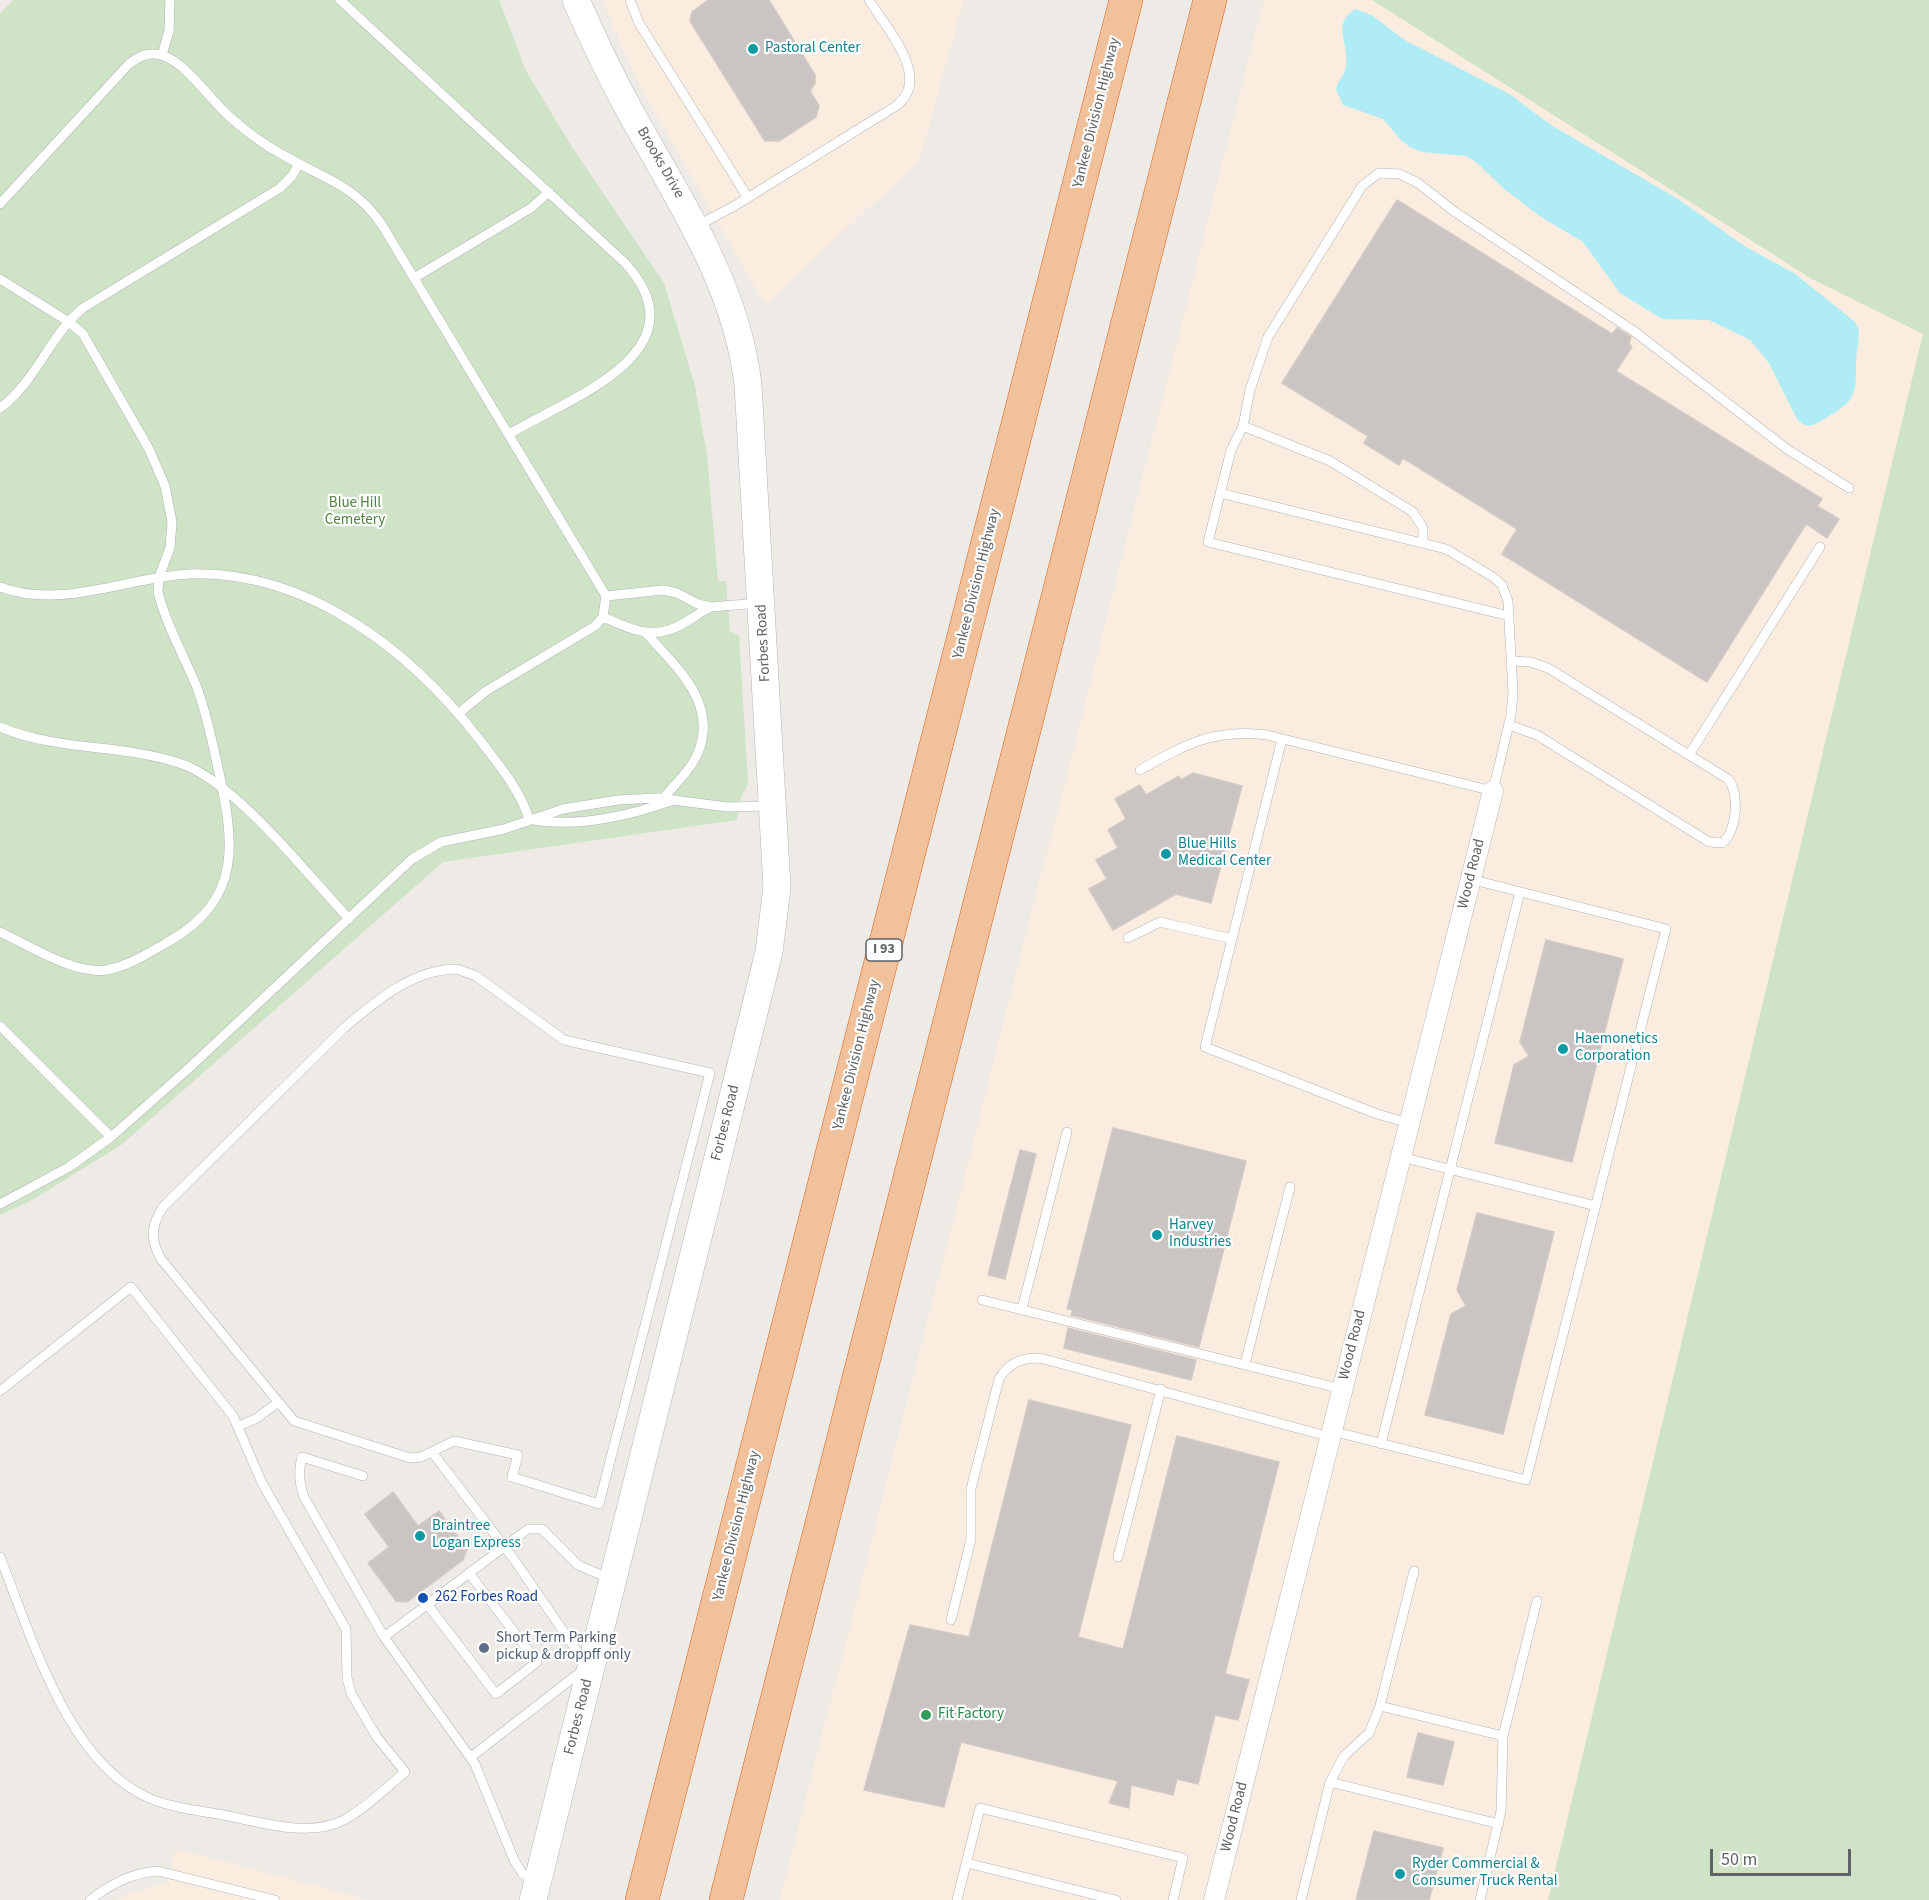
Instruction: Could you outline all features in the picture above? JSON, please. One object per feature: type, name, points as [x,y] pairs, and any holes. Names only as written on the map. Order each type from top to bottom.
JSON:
[{"type":"highway","name":"Yankee Division Highway","points":[[642,1900],[1126,0]]},
{"type":"highway","points":[[726,1900],[1209,0]]},
{"type":"street","name":"Brooks Drive","points":[[576,0],[620,93],[695,227],[736,330]]},
{"type":"street","name":"Forbes Road","points":[[536,1891],[769,952],[777,887],[774,806],[748,385],[736,330]]},
{"type":"street","name":"Wood Road","points":[[1214,1900],[1492,791]]},
{"type":"lane","points":[[162,55],[169,31],[170,0]]},
{"type":"lane","points":[[340,0],[549,192],[637,277],[648,302],[648,332],[640,350],[615,374],[508,434]]},
{"type":"lane","points":[[630,0],[639,23],[748,198]]},
{"type":"lane","points":[[695,227],[748,198],[896,106],[907,96],[910,83],[907,61],[869,0]]},
{"type":"lane","points":[[0,204],[127,66],[146,54],[162,55],[176,63],[244,129],[299,164],[343,185],[360,198],[382,225],[606,596],[603,617],[590,630],[486,692],[459,713]]},
{"type":"lane","points":[[0,408],[27,382],[69,322],[91,302],[280,188],[299,164]]},
{"type":"lane","points":[[1509,616],[1208,542],[1231,450],[1243,426],[1250,390],[1273,328],[1366,180],[1378,173],[1393,173],[1412,180],[1455,212],[1564,282],[1645,338],[1787,449],[1849,488]]},
{"type":"lane","points":[[414,278],[531,208],[549,192]]},
{"type":"lane","points":[[0,279],[69,322],[83,334],[96,353],[161,476],[172,522],[170,548],[159,577],[160,600],[201,700],[222,786],[231,844],[226,872],[211,906],[202,917],[175,938],[125,964],[95,971],[77,967],[0,932]]},
{"type":"lane","points":[[1243,426],[1330,461],[1413,512],[1423,528],[1423,543]]},
{"type":"lane","points":[[1140,770],[1181,747],[1213,735],[1247,733],[1282,739],[1492,791],[1513,704],[1509,616],[1507,596],[1502,585],[1494,577],[1453,552],[1221,493]]},
{"type":"lane","points":[[1689,755],[1820,547]]},
{"type":"lane","points":[[0,587],[28,593],[68,594],[159,577],[192,574],[231,577],[280,587],[313,599],[374,635],[434,686],[459,713],[511,780],[529,819]]},
{"type":"lane","points":[[606,596],[670,591],[711,608],[762,603]]},
{"type":"lane","points":[[646,633],[674,628],[711,608]]},
{"type":"lane","points":[[603,617],[646,633],[683,674],[702,704],[703,726],[697,755],[663,799]]},
{"type":"lane","points":[[1509,725],[1537,735],[1708,842],[1722,843],[1730,831],[1735,790],[1728,779],[1548,668],[1530,662],[1512,661]]},
{"type":"lane","points":[[0,727],[35,738],[178,762],[201,772],[222,786],[349,919]]},
{"type":"lane","points":[[1282,739],[1205,1047],[1377,1114],[1409,1122]]},
{"type":"lane","points":[[0,1204],[69,1167],[111,1137],[182,1075],[412,859],[430,846],[451,839],[504,829],[563,809],[618,800],[663,799],[727,807],[774,806]]},
{"type":"lane","points":[[529,819],[564,823],[635,812],[673,800]]},
{"type":"lane","points":[[951,1620],[971,1539],[971,1490],[999,1379],[1007,1368],[1019,1360],[1039,1358],[1331,1434],[1526,1480],[1666,929],[1470,879]]},
{"type":"lane","points":[[1381,1444],[1520,892]]},
{"type":"lane","points":[[1128,938],[1160,922],[1232,939]]},
{"type":"lane","points":[[457,969],[476,976],[564,1040],[710,1073],[599,1504],[512,1477],[518,1455],[462,1441],[446,1443],[421,1457],[410,1458],[300,1423],[277,1403],[161,1259],[153,1244],[153,1229],[163,1207],[332,1039],[371,1006],[423,975],[457,969]]},
{"type":"lane","points":[[0,1026],[111,1137]]},
{"type":"lane","points":[[1023,1309],[1067,1132]]},
{"type":"lane","points":[[1401,1157],[1596,1206]]},
{"type":"lane","points":[[1245,1364],[1290,1187]]},
{"type":"lane","points":[[0,1391],[130,1287],[226,1406],[239,1426],[262,1483],[346,1629],[347,1678],[354,1699],[376,1736],[405,1772],[346,1819],[320,1826],[290,1827],[161,1803],[139,1794],[107,1771],[85,1746],[58,1696],[0,1557]]},
{"type":"lane","points":[[982,1299],[1342,1389]]},
{"type":"lane","points":[[1118,1557],[1161,1389]]},
{"type":"lane","points":[[239,1426],[257,1418],[277,1403]]},
{"type":"lane","points":[[432,1452],[504,1546],[579,1654],[592,1663],[471,1757]]},
{"type":"lane","points":[[363,1476],[302,1457],[299,1468],[299,1483],[308,1504],[384,1637],[471,1757],[483,1780],[514,1860],[536,1891]]},
{"type":"lane","points":[[384,1637],[528,1529],[542,1529],[578,1564],[613,1580]]},
{"type":"lane","points":[[1301,1900],[1330,1782],[1344,1756],[1369,1733],[1380,1706],[1414,1571]]},
{"type":"lane","points":[[428,1604],[496,1694],[537,1662],[468,1573]]},
{"type":"lane","points":[[1480,1900],[1499,1824],[1502,1800],[1503,1736],[1536,1601]]},
{"type":"lane","points":[[1380,1706],[1503,1736]]},
{"type":"lane","points":[[1330,1782],[1499,1824]]},
{"type":"lane","points":[[957,1900],[980,1808],[1183,1858],[1173,1900]]},
{"type":"lane","points":[[967,1863],[1116,1900]]},
{"type":"lane","points":[[90,1900],[120,1880],[141,1873],[158,1871],[275,1900]]},
{"type":"shaded area","points":[[602,0],[964,0],[919,161],[765,305],[637,81]]},
{"type":"shaded area","points":[[1264,0],[1372,0],[1812,279],[1923,333],[1548,1900],[780,1900]]},
{"type":"shaded area","points":[[176,1849],[370,1900],[115,1900],[166,1882]]},
{"type":"green space","name":"Blue Hill Cemetery","points":[[13,0],[499,0],[526,71],[572,147],[664,283],[695,386],[707,456],[718,581],[726,581],[730,631],[739,636],[748,783],[741,798],[737,820],[443,862],[121,1145],[32,1200],[0,1215],[0,14]]},
{"type":"green space","points":[[1372,0],[1929,0],[1929,1900],[1548,1900],[1923,334],[1812,279]]},
{"type":"water","points":[[1356,9],[1373,16],[1403,39],[1511,95],[1551,125],[1678,199],[1746,247],[1794,273],[1855,322],[1859,335],[1855,386],[1846,405],[1817,423],[1808,426],[1803,424],[1797,419],[1769,363],[1750,340],[1709,320],[1662,319],[1620,293],[1583,242],[1541,217],[1503,188],[1476,162],[1466,156],[1422,152],[1410,147],[1383,119],[1343,105],[1336,89],[1344,72],[1347,58],[1342,28],[1348,15]]},
{"type":"building","name":"Pastoral Center","points":[[708,0],[769,0],[815,75],[815,83],[810,91],[819,106],[816,117],[779,141],[765,141],[690,21],[692,12]]},
{"type":"building","points":[[1397,200],[1612,334],[1617,328],[1631,337],[1629,344],[1632,347],[1616,371],[1822,499],[1817,506],[1839,519],[1827,538],[1806,524],[1707,682],[1502,554],[1517,529],[1403,458],[1399,465],[1364,443],[1368,436],[1282,383]]},
{"type":"building","name":"Blue Hills Medical Center","points":[[1193,773],[1242,786],[1211,903],[1176,894],[1113,930],[1089,889],[1107,879],[1096,860],[1118,848],[1108,830],[1126,819],[1115,799],[1140,785],[1146,795],[1179,776],[1181,780]]},
{"type":"building","name":"Haemonetics Corporation","points":[[1546,940],[1623,959],[1572,1162],[1495,1143],[1514,1065],[1529,1056],[1520,1042]]},
{"type":"building","name":"Harvey Industries","points":[[1113,1128],[1246,1161],[1199,1347],[1071,1315],[1073,1310],[1067,1309]]},
{"type":"building","points":[[1020,1150],[1036,1154],[1005,1279],[988,1275]]},
{"type":"building","points":[[1477,1213],[1554,1232],[1503,1434],[1425,1415],[1451,1314],[1466,1306],[1457,1290]]},
{"type":"building","points":[[1068,1328],[1196,1360],[1191,1380],[1064,1348]]},
{"type":"building","points":[[1029,1400],[1131,1425],[1078,1637],[1123,1649],[1177,1436],[1279,1462],[1225,1674],[1249,1680],[1238,1720],[1215,1715],[1198,1784],[1177,1779],[1173,1795],[1131,1785],[1129,1808],[1109,1803],[1118,1781],[961,1742],[944,1807],[864,1790],[910,1625],[969,1637]]},
{"type":"building","name":"Braintree Logan Express","points":[[393,1492],[418,1526],[439,1511],[467,1549],[463,1560],[407,1602],[396,1601],[368,1563],[389,1547],[365,1514]]},
{"type":"building","points":[[1418,1733],[1454,1742],[1443,1785],[1407,1777]]},
{"type":"building","name":"Ryder Commercial & Consumer Truck Rental","points":[[1374,1831],[1443,1848],[1429,1900],[1356,1900]]},
{"type":"place","name":"Pastoral Center","points":[[753,49]]},
{"type":"place","name":"Blue Hills Medical Center","points":[[1166,854]]},
{"type":"place","name":"Haemonetics Corporation","points":[[1563,1049]]},
{"type":"place","name":"Harvey Industries","points":[[1157,1235]]},
{"type":"place","name":"Braintree Logan Express","points":[[420,1536]]},
{"type":"place","name":"262 Forbes Road","points":[[423,1598]]},
{"type":"place","name":"Short Term Parking pickup & droppff only","points":[[484,1648]]},
{"type":"place","name":"Fit Factory","points":[[926,1715]]},
{"type":"place","name":"Ryder Commercial & Consumer Truck Rental","points":[[1400,1874]]}]
